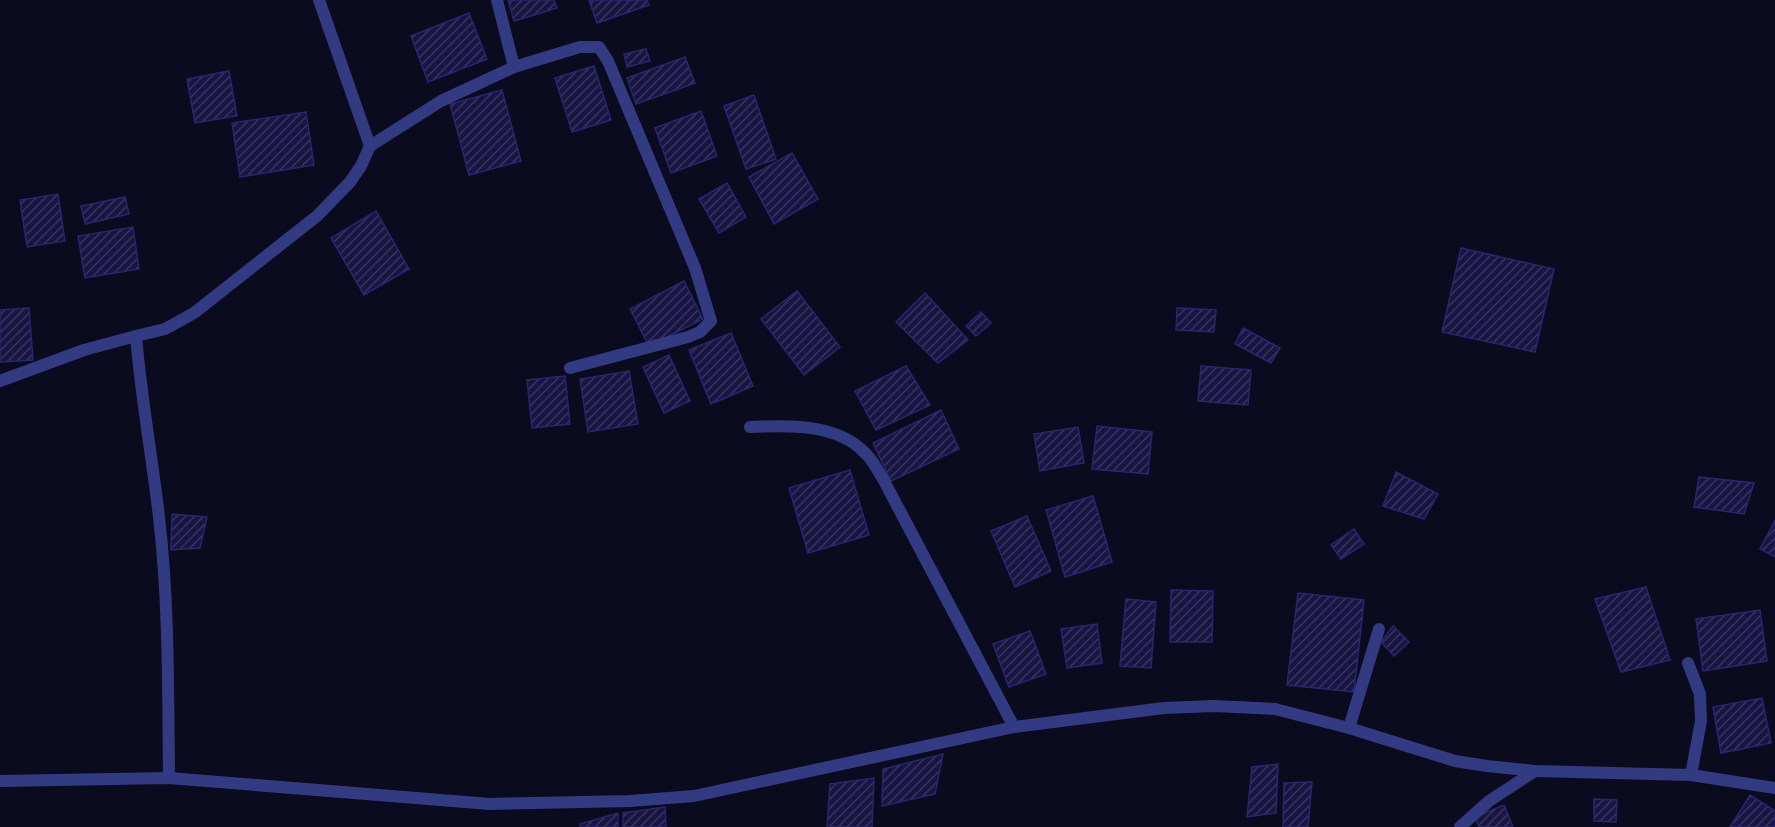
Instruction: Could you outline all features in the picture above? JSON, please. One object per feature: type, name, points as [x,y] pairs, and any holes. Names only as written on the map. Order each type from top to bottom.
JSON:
[{"type":"street","points":[[319,0],[370,146]]},
{"type":"street","points":[[496,0],[514,67]]},
{"type":"street","points":[[0,381],[84,350],[165,329],[194,313],[317,216],[350,182],[362,166],[370,146],[441,101],[514,67],[580,47],[599,47],[608,61],[695,268],[710,310],[711,321],[694,335],[570,368]]},
{"type":"street","points":[[136,336],[140,387],[159,516],[167,644],[169,778]]},
{"type":"street","points":[[750,427],[788,425],[827,432],[850,442],[866,453],[882,477],[1014,727]]},
{"type":"street","points":[[1349,728],[1379,629]]},
{"type":"street","points":[[1688,663],[1700,694],[1701,721],[1691,775]]},
{"type":"street","points":[[0,781],[169,778],[490,804],[630,801],[694,795],[1014,727],[1164,708],[1215,706],[1275,709],[1349,728],[1455,761],[1535,771],[1691,775],[1775,788]]},
{"type":"street","points":[[1460,827],[1489,801],[1535,771]]},
{"type":"building","points":[[508,0],[554,0],[557,8],[514,21]]},
{"type":"building","points":[[589,0],[647,0],[649,5],[597,23]]},
{"type":"building","points":[[469,13],[487,59],[428,82],[411,36]]},
{"type":"building","points":[[646,49],[650,61],[627,67],[624,54]]},
{"type":"building","points":[[685,57],[695,83],[636,104],[627,78]]},
{"type":"building","points":[[594,66],[611,120],[572,132],[555,78]]},
{"type":"building","points":[[229,71],[237,116],[195,123],[187,79]]},
{"type":"building","points":[[502,90],[521,161],[469,175],[450,104]]},
{"type":"building","points":[[754,95],[776,159],[746,169],[724,106]]},
{"type":"building","points":[[701,111],[717,156],[671,173],[655,128]]},
{"type":"building","points":[[306,112],[314,165],[240,177],[232,123]]},
{"type":"building","points":[[792,153],[818,199],[774,224],[749,177]]},
{"type":"building","points":[[727,183],[746,217],[719,233],[699,199]]},
{"type":"building","points":[[58,194],[65,241],[27,247],[20,200]]},
{"type":"building","points":[[125,197],[129,214],[85,224],[81,206]]},
{"type":"building","points":[[376,211],[409,269],[364,295],[331,238]]},
{"type":"building","points":[[133,227],[139,269],[85,278],[78,236]]},
{"type":"building","points":[[1461,248],[1554,269],[1535,352],[1442,332]]},
{"type":"building","points":[[684,281],[703,319],[649,346],[630,309]]},
{"type":"building","points":[[797,291],[840,347],[804,375],[761,319]]},
{"type":"building","points":[[925,293],[968,340],[938,363],[896,322]]},
{"type":"building","points":[[29,308],[33,360],[0,362],[0,310]]},
{"type":"building","points":[[1177,308],[1216,310],[1214,332],[1176,330]]},
{"type":"building","points":[[981,312],[991,323],[976,336],[966,326]]},
{"type":"building","points":[[1243,328],[1280,348],[1271,363],[1235,344]]},
{"type":"building","points":[[731,333],[753,386],[711,404],[689,350]]},
{"type":"building","points":[[669,355],[690,401],[664,413],[643,367]]},
{"type":"building","points":[[906,366],[930,405],[876,430],[855,391]]},
{"type":"building","points":[[1201,366],[1251,370],[1248,405],[1198,401]]},
{"type":"building","points":[[629,371],[638,424],[588,432],[580,379]]},
{"type":"building","points":[[565,376],[570,424],[532,428],[527,380]]},
{"type":"building","points":[[941,410],[959,449],[891,481],[873,443]]},
{"type":"building","points":[[1097,426],[1152,432],[1148,474],[1092,469]]},
{"type":"building","points":[[1078,427],[1084,463],[1040,471],[1034,434]]},
{"type":"building","points":[[850,470],[869,535],[808,553],[789,488]]},
{"type":"building","points":[[1396,472],[1438,494],[1424,519],[1383,506]]},
{"type":"building","points":[[1699,477],[1754,483],[1744,514],[1694,507]]},
{"type":"building","points":[[1093,496],[1112,562],[1065,577],[1046,510]]},
{"type":"building","points":[[172,514],[207,517],[200,548],[171,550]]},
{"type":"building","points":[[1027,516],[1051,571],[1015,587],[991,531]]},
{"type":"building","points":[[1775,520],[1775,557],[1760,549]]},
{"type":"building","points":[[1354,529],[1364,544],[1341,559],[1331,545]]},
{"type":"building","points":[[1646,587],[1670,660],[1621,672],[1595,599]]},
{"type":"building","points":[[1171,590],[1213,591],[1212,642],[1170,642]]},
{"type":"building","points":[[1298,593],[1364,600],[1354,692],[1287,685]]},
{"type":"building","points":[[1126,599],[1156,602],[1151,668],[1120,666]]},
{"type":"building","points":[[1760,610],[1767,661],[1703,671],[1696,619]]},
{"type":"building","points":[[1097,624],[1102,663],[1067,668],[1061,629]]},
{"type":"building","points":[[1393,626],[1409,642],[1394,656],[1381,642]]},
{"type":"building","points":[[1030,631],[1046,674],[1009,687],[993,644]]},
{"type":"building","points":[[1762,698],[1771,743],[1721,753],[1713,707]]},
{"type":"building","points":[[943,754],[935,794],[882,806],[883,769]]},
{"type":"building","points":[[1278,764],[1276,813],[1247,817],[1252,767]]},
{"type":"building","points":[[874,778],[872,827],[827,827],[830,784]]},
{"type":"building","points":[[1312,782],[1308,827],[1283,827],[1284,783]]},
{"type":"building","points":[[1750,795],[1775,811],[1775,827],[1730,827]]},
{"type":"building","points":[[1594,799],[1617,800],[1616,822],[1594,821]]},
{"type":"building","points":[[1504,805],[1513,827],[1479,827],[1475,817]]},
{"type":"building","points":[[665,807],[666,827],[623,827],[623,813]]},
{"type":"building","points":[[618,813],[618,827],[580,827],[580,824]]}]
